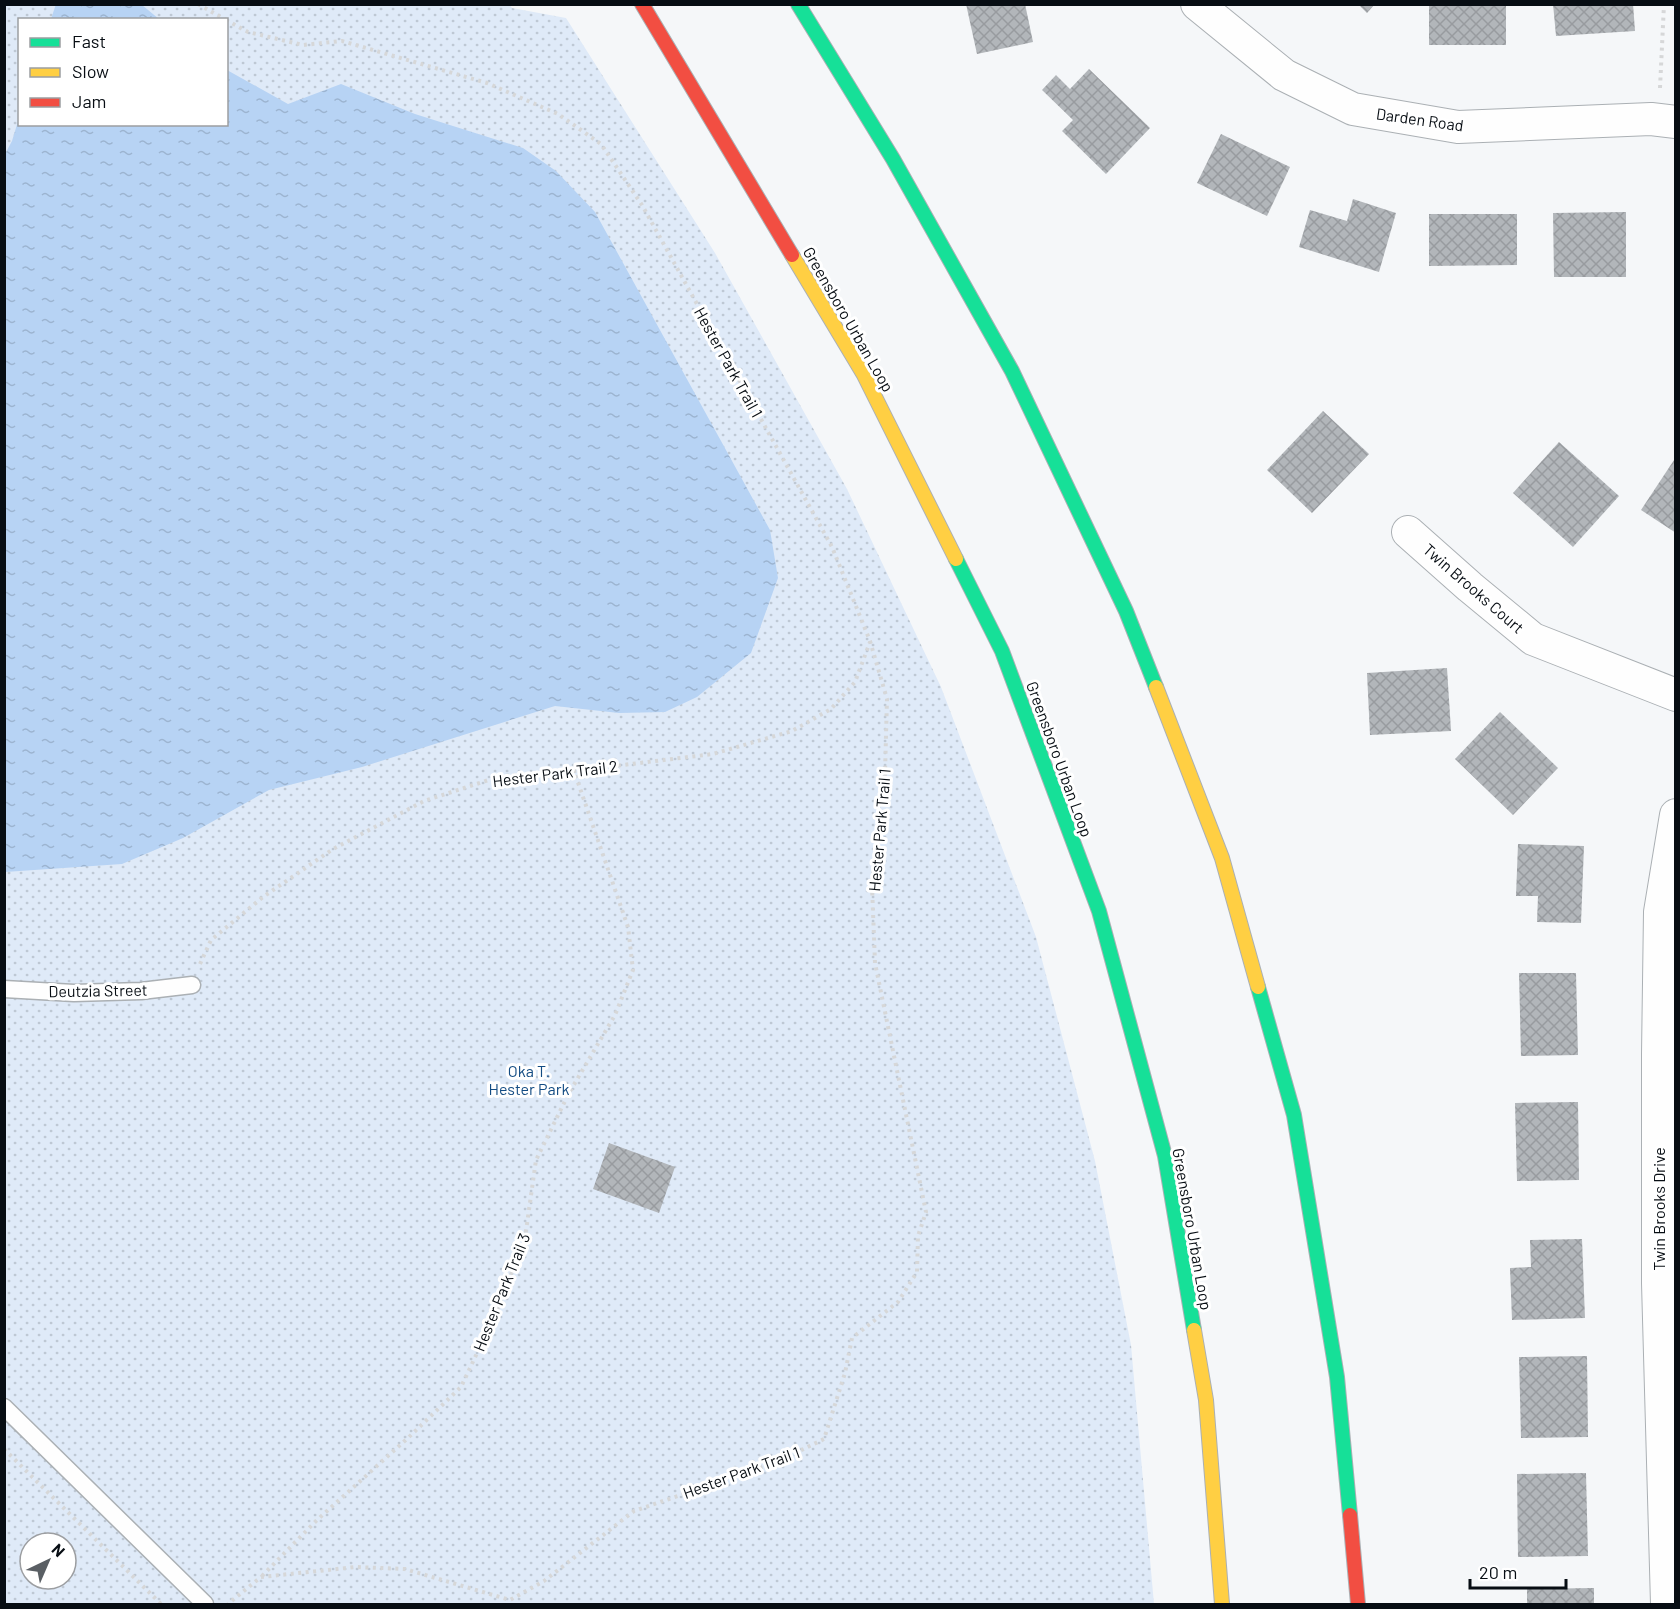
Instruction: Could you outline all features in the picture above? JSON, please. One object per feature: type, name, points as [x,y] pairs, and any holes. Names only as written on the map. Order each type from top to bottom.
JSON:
[{"type":"highway","name":"Greensboro Urban Loop","points":[[642,4],[864,375],[1002,651],[1099,911],[1167,1167],[1206,1400],[1222,1605]]},
{"type":"highway","points":[[798,4],[893,159],[1012,371],[1126,611],[1221,858],[1294,1115],[1337,1377],[1358,1605]]},
{"type":"street","name":"Darden Road","points":[[1197,4],[1284,75],[1353,109],[1458,127],[1667,121]]},
{"type":"street","name":"Twin Brooks Court","points":[[1408,532],[1533,639],[1676,695]]},
{"type":"street","name":"Twin Brooks Drive","points":[[1667,1605],[1658,1283],[1668,913],[1676,815]]},
{"type":"lane","name":"Deutzia Street","points":[[4,989],[74,993],[141,991],[192,985]]},
{"type":"lane","points":[[4,1407],[205,1605]]},
{"type":"path","name":"Hester Park Trail 1","points":[[198,4],[222,18]]},
{"type":"path","points":[[1664,4],[1667,121]]},
{"type":"path","name":"Hester Park Trail 1","points":[[228,21],[248,32],[303,45],[342,41],[487,83],[558,114],[601,144],[642,205],[832,547],[870,641],[887,699],[885,773],[872,886],[875,963],[926,1212],[918,1236],[916,1272],[898,1302],[852,1338],[844,1374],[824,1439],[777,1462],[634,1511],[544,1581],[510,1600],[405,1569],[356,1567],[261,1577]]},
{"type":"path","name":"Hester Park Trail 2","points":[[192,985],[211,939],[263,897],[333,849],[424,801],[501,776],[574,771],[713,754],[792,731],[831,709],[855,682],[870,641]]},
{"type":"path","name":"Hester Park Trail 3","points":[[261,1577],[316,1521],[461,1387],[496,1314],[525,1238],[536,1160],[569,1093],[615,1015],[633,970],[628,927],[574,771]]},
{"type":"path","points":[[4,1449],[161,1605]]},
{"type":"path","points":[[227,1605],[261,1577]]},
{"type":"green space","name":"Oka T. Hester Park","points":[[509,4],[512,8],[566,18],[715,253],[847,489],[941,687],[1036,937],[1095,1161],[1131,1345],[1154,1604],[5,1604],[5,5]]},
{"type":"water","points":[[56,4],[142,5],[158,18],[51,18]]},
{"type":"water","points":[[228,71],[288,104],[341,84],[415,114],[523,148],[556,171],[595,212],[770,530],[778,578],[751,653],[697,697],[665,712],[619,713],[555,706],[362,767],[269,790],[183,838],[122,864],[5,872],[5,154],[18,121],[18,126],[228,126]]},
{"type":"building","points":[[966,4],[1025,4],[1033,42],[977,54]]},
{"type":"building","points":[[1358,4],[1375,4],[1367,13]]},
{"type":"building","points":[[1429,4],[1506,4],[1506,45],[1429,45]]},
{"type":"building","points":[[1553,4],[1633,4],[1635,31],[1556,36]]},
{"type":"building","points":[[1089,69],[1150,128],[1106,174],[1062,131],[1073,120],[1042,90],[1056,75],[1070,89]]},
{"type":"building","points":[[1221,134],[1290,167],[1267,216],[1197,183]]},
{"type":"building","points":[[1353,199],[1396,213],[1379,272],[1299,247],[1310,210],[1347,221]]},
{"type":"building","points":[[1626,212],[1626,277],[1554,277],[1553,213]]},
{"type":"building","points":[[1429,214],[1517,214],[1517,265],[1429,266]]},
{"type":"building","points":[[1323,411],[1369,454],[1312,513],[1267,470]]},
{"type":"building","points":[[1559,442],[1619,496],[1573,547],[1513,493]]},
{"type":"building","points":[[1676,457],[1676,533],[1641,510]]},
{"type":"building","points":[[1447,668],[1451,731],[1370,735],[1367,673]]},
{"type":"building","points":[[1500,712],[1558,768],[1513,815],[1455,759]]},
{"type":"building","points":[[1518,844],[1584,846],[1581,923],[1537,922],[1538,896],[1516,896]]},
{"type":"building","points":[[1519,973],[1576,973],[1578,1055],[1521,1056]]},
{"type":"building","points":[[1578,1102],[1579,1180],[1517,1181],[1515,1103]]},
{"type":"building","points":[[609,1143],[675,1167],[659,1213],[593,1189]]},
{"type":"building","points":[[1582,1239],[1585,1318],[1512,1320],[1510,1268],[1531,1267],[1530,1240]]},
{"type":"building","points":[[1587,1356],[1588,1437],[1521,1438],[1519,1357]]},
{"type":"building","points":[[1586,1473],[1588,1556],[1518,1557],[1517,1474]]},
{"type":"building","points":[[1594,1588],[1594,1604],[1527,1604],[1527,1589]]},
{"type":"traffic: fast","points":[[798,4],[893,159],[1012,371],[1126,611],[1156,687]]},
{"type":"traffic: fast","points":[[956,559],[1002,651],[1099,911],[1165,1156],[1194,1330]]},
{"type":"traffic: fast","points":[[1258,987],[1294,1115],[1337,1377],[1350,1515]]},
{"type":"traffic: slow","points":[[792,255],[864,375],[956,559]]},
{"type":"traffic: slow","points":[[1156,687],[1222,858],[1258,987]]},
{"type":"traffic: slow","points":[[1194,1330],[1206,1400],[1222,1604]]},
{"type":"traffic: jam","points":[[642,4],[792,255]]},
{"type":"traffic: jam","points":[[1350,1515],[1358,1604]]}]
